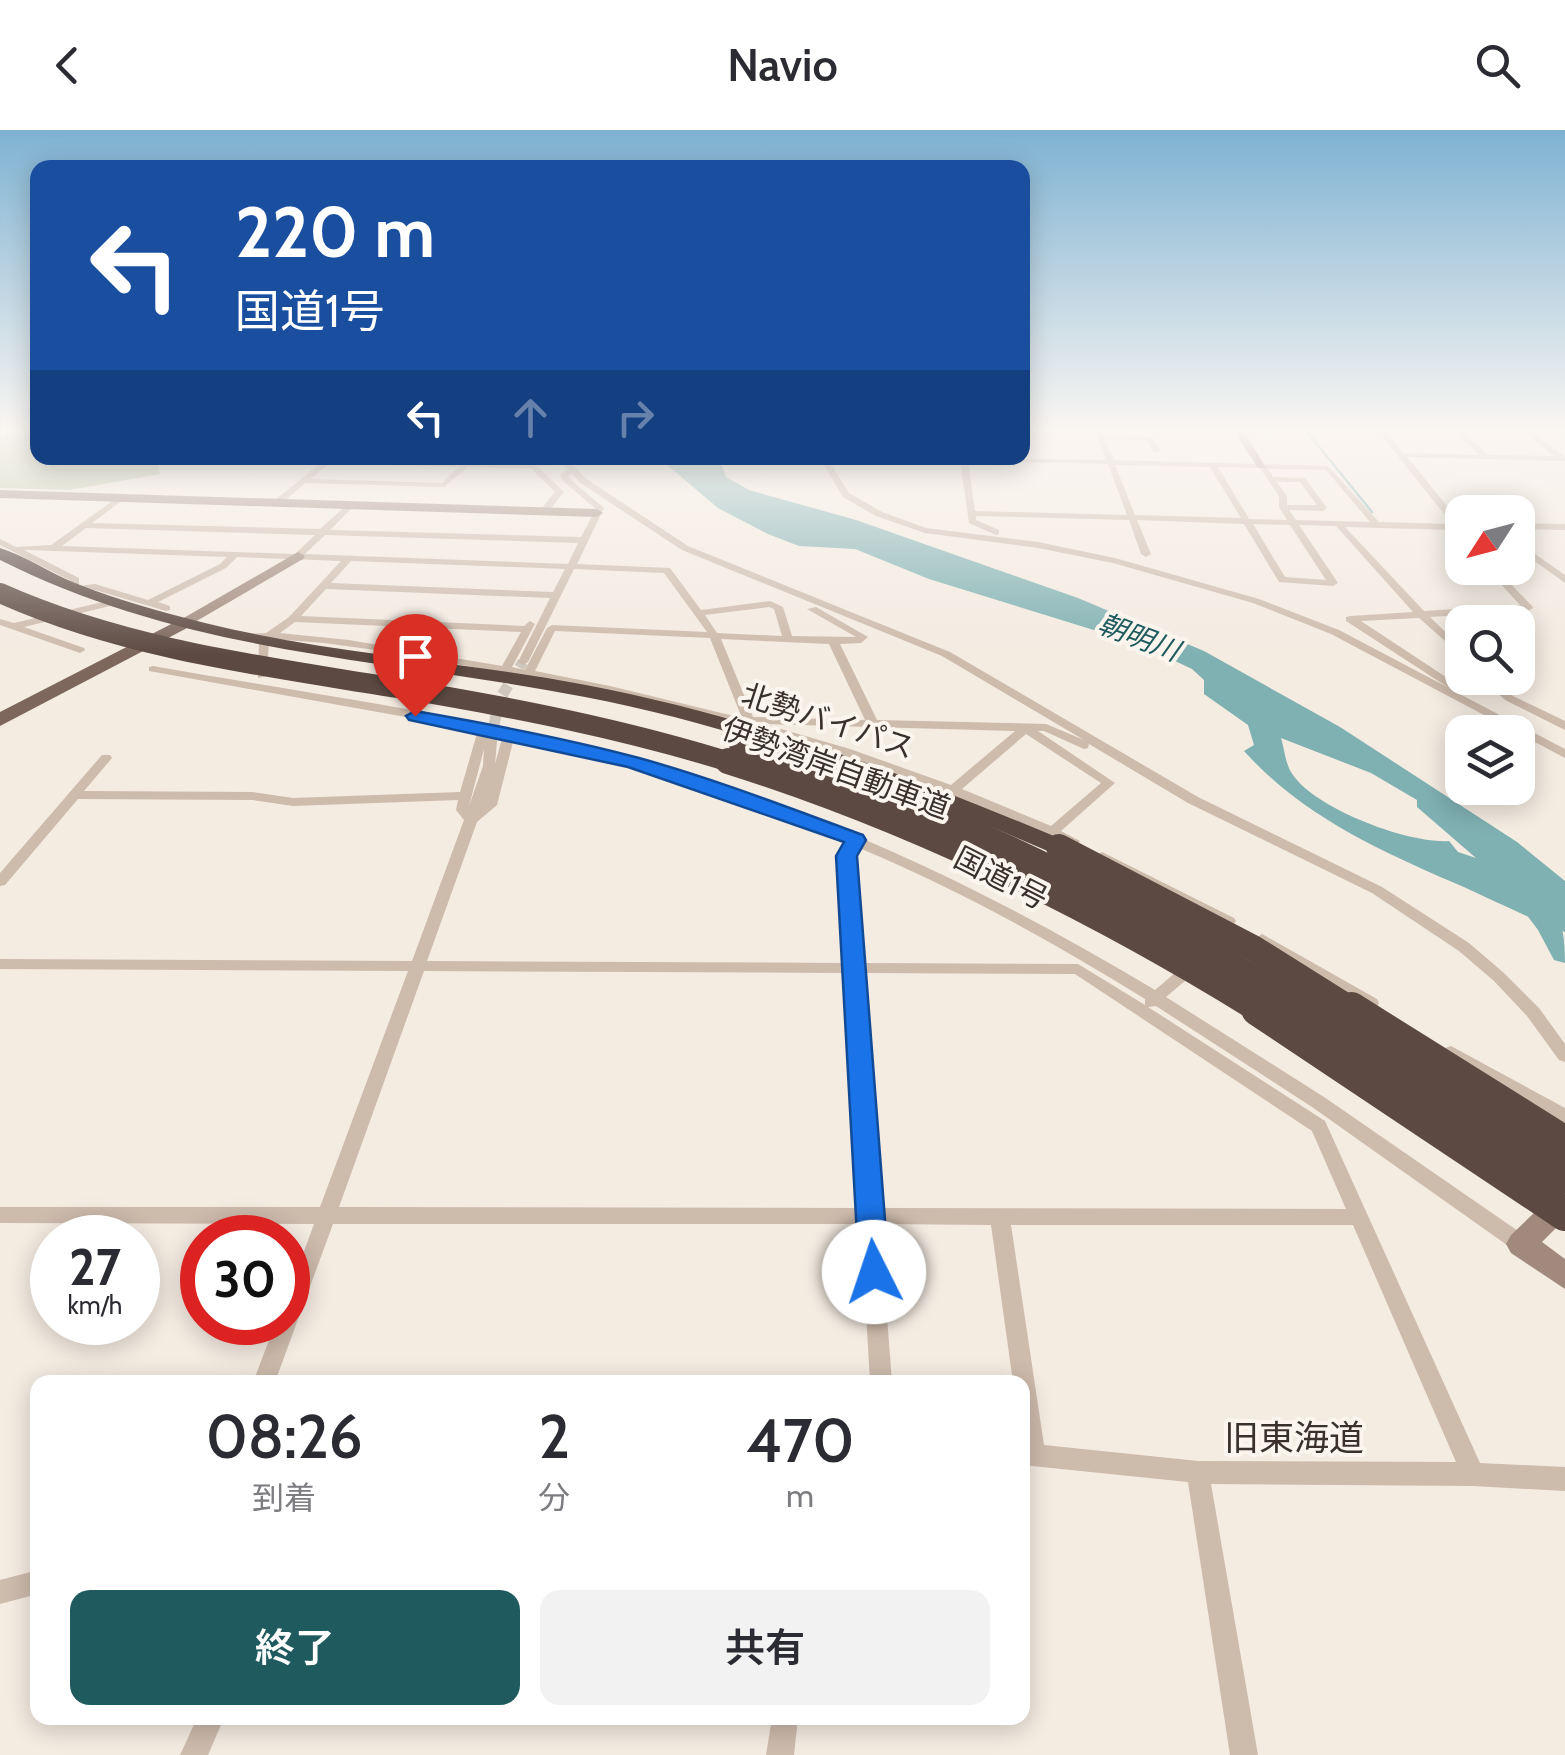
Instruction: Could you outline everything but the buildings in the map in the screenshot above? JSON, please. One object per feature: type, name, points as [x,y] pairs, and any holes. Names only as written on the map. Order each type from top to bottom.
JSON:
[{"type":"highway","name":"北勢バイパス","points":[[6,552],[111,603],[183,623],[538,682],[688,714],[868,769],[1056,839],[1253,948],[1565,1142]]},
{"type":"highway","name":"伊勢湾岸自動車道","points":[[0,572],[74,604],[174,633],[639,718],[774,755],[888,794],[1014,848],[1248,973],[1565,1176]]},
{"type":"highway","name":"伊勢湾岸自動車道","points":[[0,593],[99,630],[154,644],[490,704],[622,732],[757,770],[854,804],[995,864],[1141,941],[1384,1092],[1565,1214]]},
{"type":"main road","points":[[0,720],[183,623]]},
{"type":"street","points":[[53,548],[115,503]]},
{"type":"street","points":[[298,503],[596,513]]},
{"type":"street","points":[[544,511],[551,503]]},
{"type":"street","points":[[526,667],[550,608],[600,508],[596,503]]},
{"type":"street","points":[[620,503],[685,548],[946,654],[1193,800],[1334,867],[1422,917],[1499,977],[1533,1012],[1565,1056]]},
{"type":"street","points":[[860,503],[926,530],[1038,544]]},
{"type":"street","points":[[969,503],[972,522],[988,530],[1165,573],[1298,616],[1491,715]]},
{"type":"street","points":[[1127,503],[1146,554]]},
{"type":"street","points":[[1235,503],[1282,580],[1333,583],[1283,503]]},
{"type":"street","points":[[1283,507],[1322,508],[1318,503]]},
{"type":"street","points":[[1359,503],[1376,524]]},
{"type":"street","points":[[183,623],[298,556],[350,505]]},
{"type":"street","points":[[971,513],[1445,525]]},
{"type":"street","points":[[1338,523],[1386,583],[1399,590],[1445,638]]},
{"type":"street","points":[[84,525],[582,540]]},
{"type":"street","points":[[1535,526],[1565,527]]},
{"type":"street","points":[[0,542],[6,552],[53,548],[667,570],[714,635],[749,721]]},
{"type":"street","points":[[149,603],[224,566],[236,554]]},
{"type":"street","points":[[261,637],[292,619],[350,557]]},
{"type":"street","points":[[1535,558],[1565,580]]},
{"type":"street","points":[[74,584],[166,608]]},
{"type":"street","points":[[1498,715],[1350,619],[1528,608],[1506,585]]},
{"type":"street","points":[[323,586],[557,595]]},
{"type":"street","points":[[552,628],[833,641],[857,641],[863,637],[784,595],[788,591]]},
{"type":"street","points":[[16,626],[111,603]]},
{"type":"street","points":[[698,613],[778,606],[788,639]]},
{"type":"street","points":[[526,667],[558,616],[550,608]]},
{"type":"street","points":[[506,669],[535,616],[550,608]]},
{"type":"street","points":[[292,619],[528,628]]},
{"type":"street","points":[[0,622],[80,650]]},
{"type":"street","points":[[261,637],[289,634],[506,669],[526,667],[749,721],[953,790],[1239,926],[1565,1116]]},
{"type":"street","points":[[261,637],[261,680],[266,688]]},
{"type":"street","points":[[833,641],[872,721]]},
{"type":"street","name":"国道1号","points":[[154,669],[488,734],[513,734],[661,770],[856,840],[1024,919],[1150,1003],[1306,1093],[1521,1244]]},
{"type":"street","points":[[1506,695],[1565,726]]},
{"type":"street","points":[[749,721],[778,718],[1046,728],[1096,751],[1111,753]]},
{"type":"street","points":[[1025,728],[1109,782],[1056,839]]},
{"type":"street","points":[[953,790],[1025,728]]},
{"type":"street","points":[[471,820],[462,810],[488,734]]},
{"type":"street","points":[[310,1265],[471,820],[488,766],[488,734]]},
{"type":"street","points":[[471,820],[491,805],[507,742],[513,734]]},
{"type":"street","points":[[1535,738],[1565,754]]},
{"type":"street","points":[[0,882],[106,758]]},
{"type":"street","points":[[74,795],[253,796],[293,802],[466,796]]},
{"type":"street","points":[[856,840],[847,856],[881,1375]]},
{"type":"street","points":[[1150,1003],[1239,926]]},
{"type":"street","points":[[0,964],[1078,969],[1150,1003],[1319,1126],[1472,1474]]},
{"type":"street","points":[[1565,1200],[1521,1244],[1565,1276]]},
{"type":"street","points":[[0,1215],[1358,1217]]},
{"type":"street","points":[[1000,1218],[1019,1375]]},
{"type":"street","points":[[267,1375],[279,1345]]},
{"type":"street","name":"旧東海道","points":[[1030,1454],[1198,1472],[1472,1474],[1565,1480]]},
{"type":"street","points":[[1198,1472],[1244,1755]]},
{"type":"street","points":[[0,1592],[30,1584]]},
{"type":"street","points":[[194,1755],[208,1725]]},
{"type":"street","points":[[780,1755],[783,1725]]},
{"type":"water","name":"朝明川","points":[[712,503],[795,503],[856,520],[1078,598],[1204,651],[1340,727],[1445,795],[1445,805],[1460,805],[1517,842],[1565,881],[1565,932],[1406,861],[1319,815],[1267,775],[1244,751],[1254,745],[1248,725],[1204,694],[1204,680],[1192,669],[1139,644],[929,579],[855,549],[799,546],[768,534]],"holes":[[[1281,738],[1371,773],[1417,800],[1417,807],[1476,858],[1458,852],[1449,841],[1388,830],[1321,800],[1293,775]]]},
{"type":"waterway","points":[[1365,503],[1372,512]]},
{"type":"waterway","points":[[1528,898],[1551,926],[1565,953]]},
{"type":"tunnel","points":[[491,741],[499,700],[523,662]]},
{"type":"route","points":[[415,716],[634,762],[752,800],[856,840],[847,856],[874,1272]]}]
